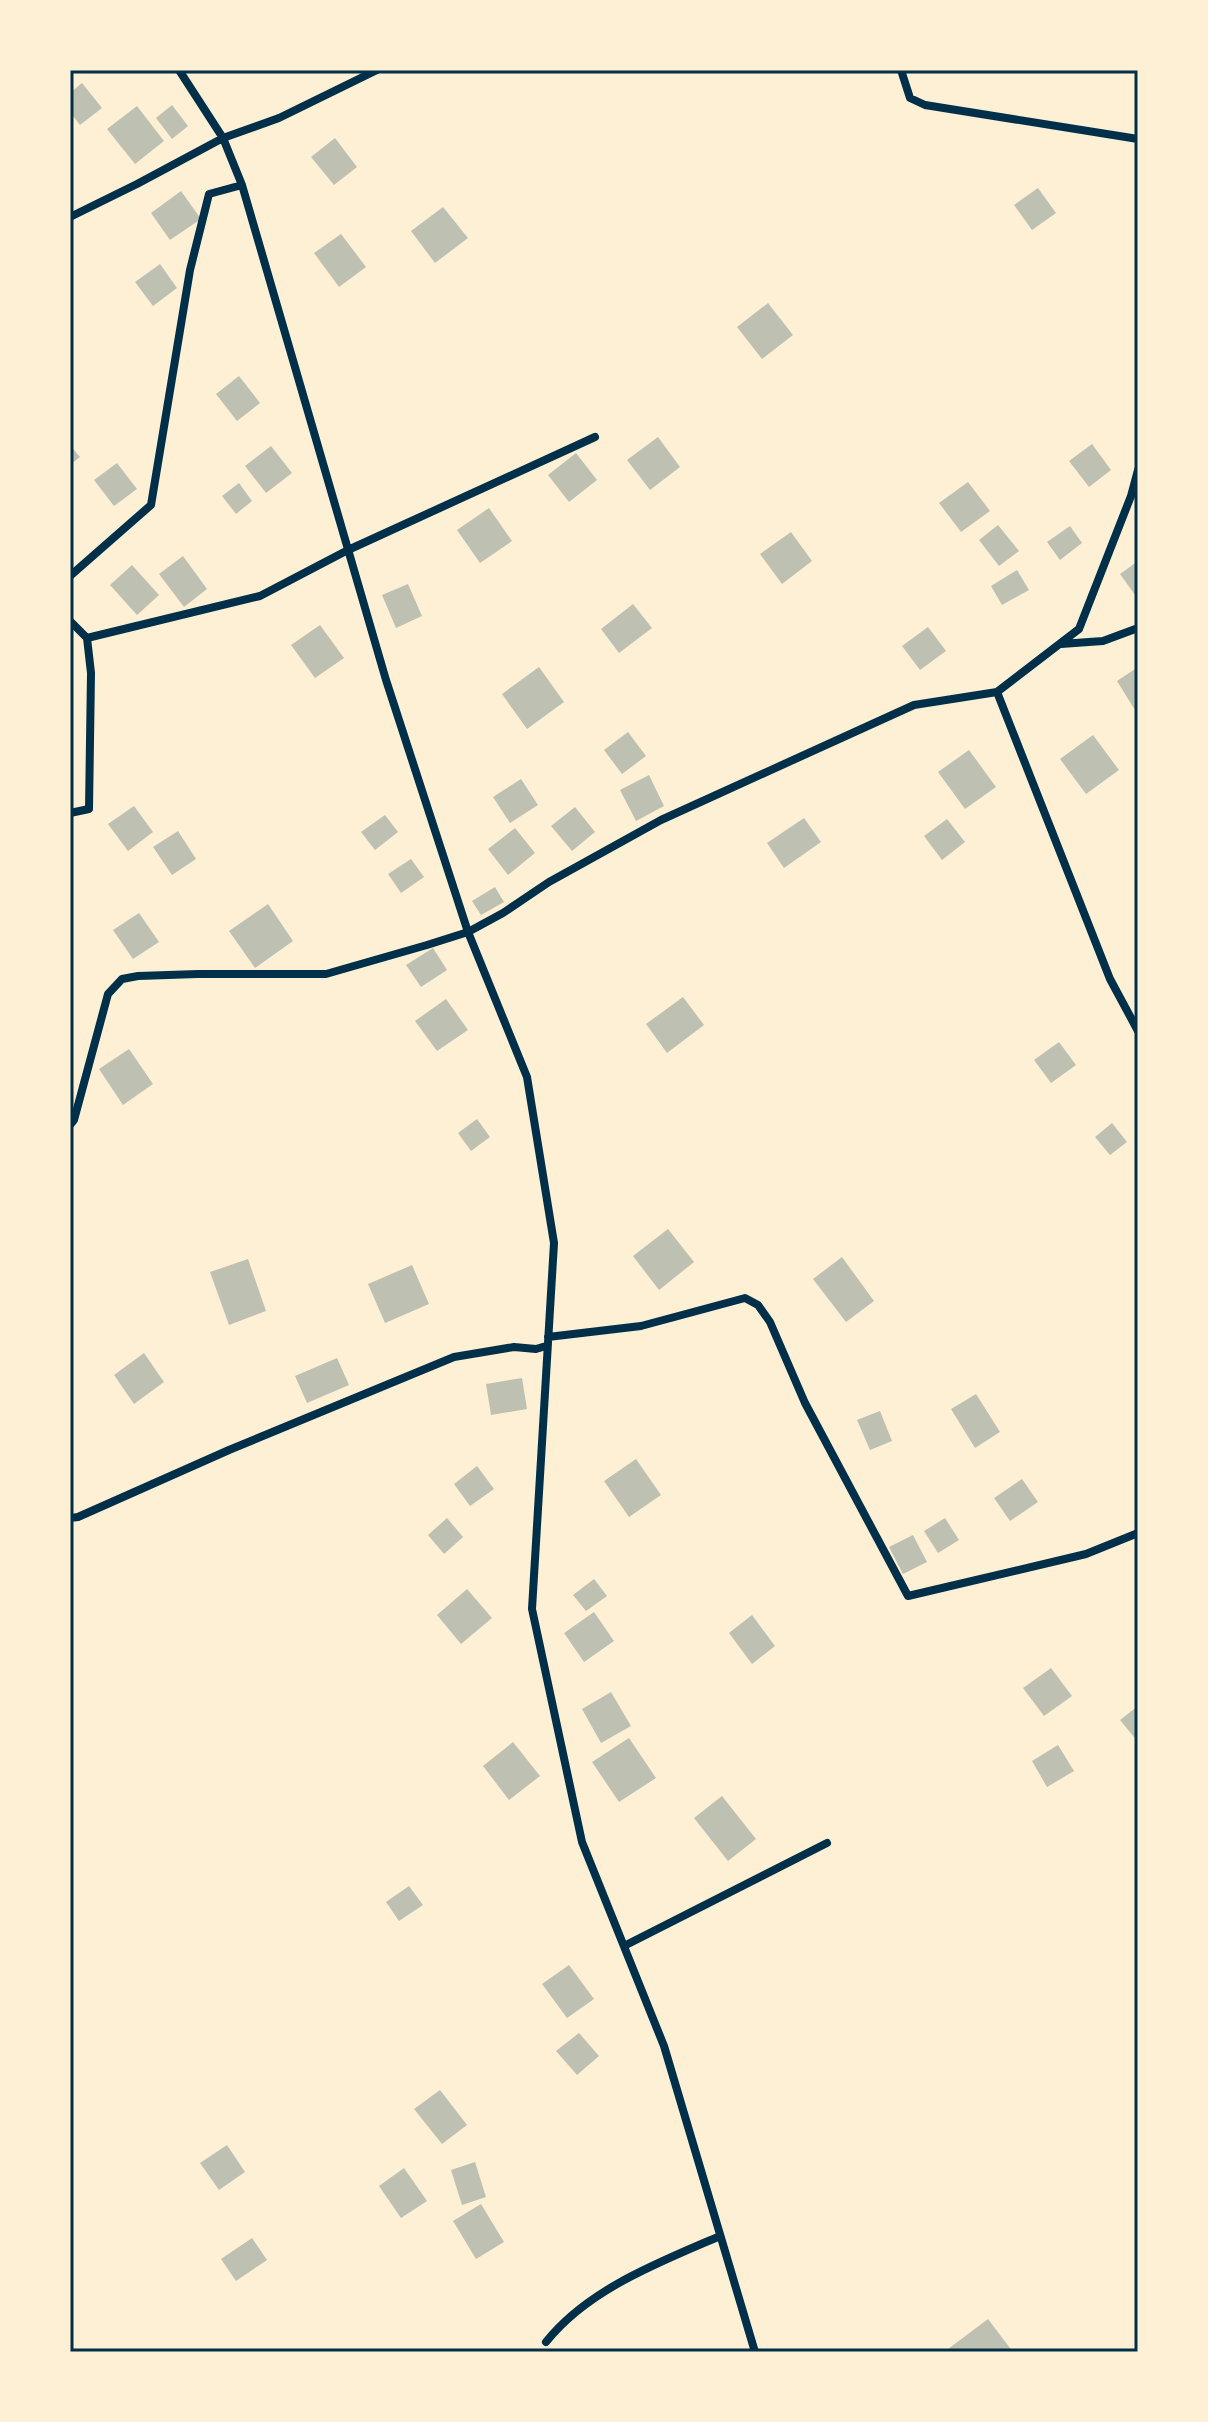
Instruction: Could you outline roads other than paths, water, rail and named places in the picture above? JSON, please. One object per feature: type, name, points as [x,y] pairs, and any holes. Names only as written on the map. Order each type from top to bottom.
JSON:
[{"type":"street","points":[[179,70],[223,138],[242,185],[386,680],[468,932],[527,1077],[554,1243],[532,1609],[582,1842],[664,2046],[755,2352]]},
{"type":"street","points":[[70,217],[223,138],[279,118],[377,70]]},
{"type":"street","points":[[901,70],[910,98],[925,105],[1138,139]]},
{"type":"street","points":[[70,576],[151,505],[190,270],[209,194],[242,185]]},
{"type":"street","points":[[87,638],[260,596],[348,550],[595,437]]},
{"type":"street","points":[[70,1125],[94,1053],[108,994],[122,979],[198,974],[326,974],[468,932],[549,882],[661,820],[914,705],[997,692],[1079,629],[1134,498],[1138,470]]},
{"type":"street","points":[[70,621],[87,638],[91,673],[89,809],[70,813]]},
{"type":"street","points":[[1059,644],[1103,641],[1138,628]]},
{"type":"street","points":[[997,692],[1110,979],[1137,1026]]},
{"type":"street","points":[[70,1518],[454,1357],[514,1347],[536,1349],[547,1342],[641,1326],[745,1298],[758,1305],[775,1330],[805,1403],[908,1596],[1086,1554],[1138,1533]]},
{"type":"street","points":[[624,1946],[827,1843]]},
{"type":"street","points":[[546,2342],[561,2323],[604,2293],[663,2260],[720,2236]]}]
